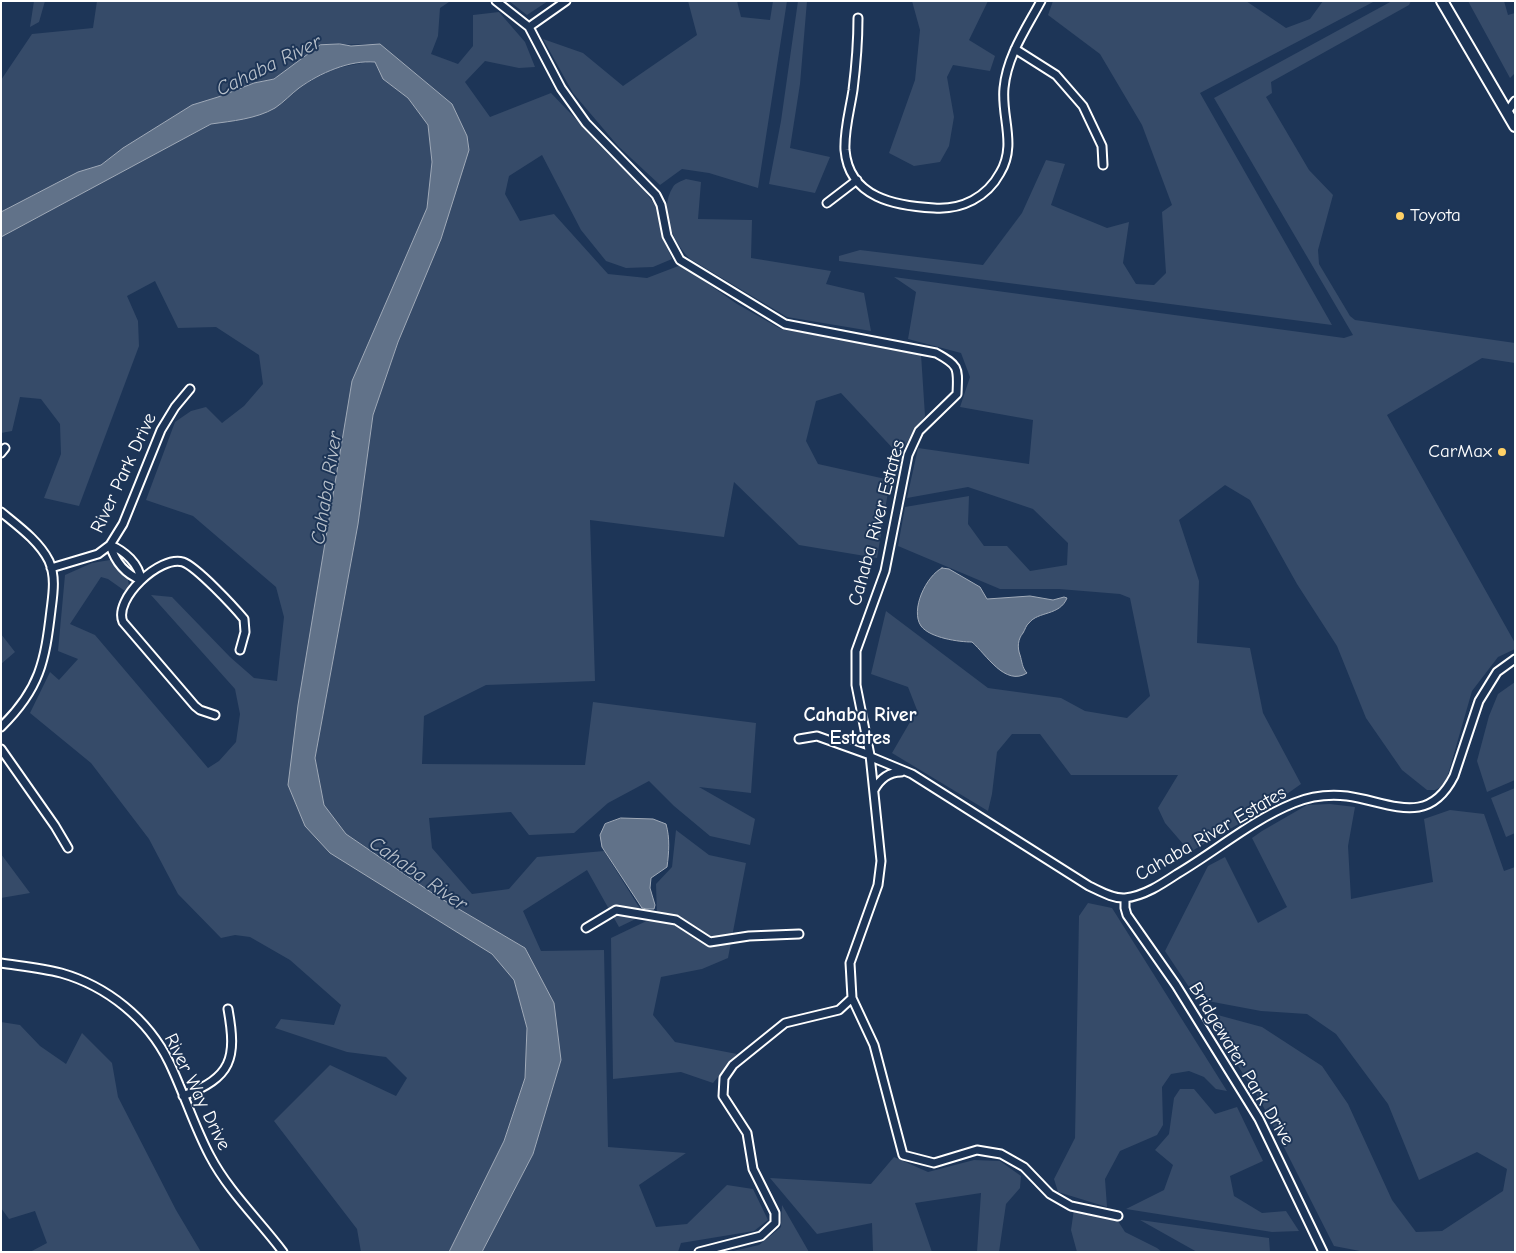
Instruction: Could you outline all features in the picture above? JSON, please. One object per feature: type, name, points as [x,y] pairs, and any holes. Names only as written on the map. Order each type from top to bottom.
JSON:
[{"type":"main road","points":[[1442,1],[1515,126]]},
{"type":"street","name":"Cahaba River Estates","points":[[496,1],[529,27],[556,80],[575,109],[586,123],[656,195],[661,205],[667,236],[680,260],[785,324],[936,353],[952,362],[958,372],[957,394],[920,431],[908,456],[885,571],[856,651],[856,685],[871,756],[881,861],[878,884],[850,963],[852,998],[874,1046],[903,1155],[934,1163],[977,1150],[1001,1154],[1024,1167],[1050,1194],[1070,1206],[1118,1216]]},
{"type":"street","points":[[529,27],[566,1]]},
{"type":"street","points":[[858,18],[858,55],[845,136],[845,152],[849,165],[857,180],[871,193],[888,202],[952,208],[978,198],[1001,172],[1008,153],[1009,134],[1004,103],[1004,89],[1009,62],[1041,1]]},
{"type":"street","points":[[1015,49],[1056,75],[1083,106],[1102,146],[1103,165]]},
{"type":"street","points":[[1507,112],[1515,101]]},
{"type":"street","points":[[827,203],[857,180]]},
{"type":"street","name":"River Park Drive","points":[[51,568],[98,554],[110,545],[123,524],[161,430],[175,407],[190,389]]},
{"type":"street","points":[[1,512],[40,548],[51,568],[54,588],[44,660],[30,691],[1,727]]},
{"type":"street","points":[[110,545],[114,558],[133,577],[141,580]]},
{"type":"street","points":[[110,545],[120,549],[140,570],[141,580]]},
{"type":"street","points":[[215,715],[200,710],[195,706],[123,622],[121,613],[124,604],[129,594],[141,580],[168,562],[182,562],[189,565],[244,619],[245,632],[240,650]]},
{"type":"street","name":"Cahaba River Estates","points":[[871,756],[912,774],[1089,886],[1117,897],[1125,898],[1160,885],[1255,824],[1301,800],[1318,796],[1346,796],[1406,808],[1424,806],[1436,801],[1448,788],[1454,776],[1479,701],[1497,672],[1515,659]]},
{"type":"street","points":[[799,738],[817,736],[871,756]]},
{"type":"street","points":[[1,749],[55,826],[68,848]]},
{"type":"street","points":[[874,790],[886,776],[894,772],[903,771]]},
{"type":"street","name":"Bridgewater Park Drive","points":[[1125,898],[1127,915],[1176,985],[1259,1119],[1323,1252]]},
{"type":"street","points":[[586,928],[616,910],[676,920],[710,942],[749,936],[799,934]]},
{"type":"street","name":"River Way Drive","points":[[1,962],[59,973],[84,982],[112,997],[138,1020],[159,1044],[172,1068],[202,1139],[218,1169],[238,1197],[283,1252]]},
{"type":"street","points":[[699,1252],[761,1236],[775,1223],[775,1213],[753,1169],[747,1133],[723,1096],[724,1078],[733,1065],[785,1023],[839,1010],[852,998]]},
{"type":"street","points":[[183,1096],[210,1084],[224,1072],[228,1064],[232,1042],[228,1009]]},
{"type":"shaded area","points":[[34,1],[45,1],[39,22],[30,27]]},
{"type":"shaded area","points":[[97,1],[459,1],[449,2],[440,8],[438,36],[431,54],[458,64],[473,46],[473,15],[499,12],[525,42],[535,67],[519,68],[485,61],[465,82],[490,117],[551,93],[644,190],[658,209],[663,238],[672,259],[653,267],[626,268],[606,261],[581,230],[542,155],[509,176],[505,194],[520,221],[554,214],[608,274],[647,278],[681,265],[737,304],[781,329],[921,354],[925,416],[899,455],[841,393],[816,401],[806,441],[818,464],[890,480],[877,558],[799,545],[734,482],[724,537],[590,520],[595,681],[486,685],[424,716],[422,764],[585,765],[593,702],[756,723],[751,793],[699,787],[755,819],[750,845],[710,836],[674,806],[649,781],[608,803],[574,833],[529,835],[511,812],[429,818],[432,848],[472,894],[509,889],[537,857],[604,851],[644,915],[619,927],[587,870],[523,911],[541,951],[604,950],[608,1147],[686,1153],[639,1185],[656,1227],[687,1224],[727,1185],[753,1189],[768,1220],[754,1231],[681,1243],[678,1252],[482,1252],[533,1154],[561,1060],[554,1003],[525,948],[435,895],[346,834],[324,805],[315,758],[358,524],[373,415],[398,342],[452,104],[380,44],[320,45],[274,79],[254,83],[192,105],[123,148],[101,165],[78,172],[1,212],[1,80],[32,34],[93,28]]},
{"type":"shaded area","points":[[509,1],[548,1],[527,15]]},
{"type":"shaded area","points":[[688,1],[737,1],[741,17],[770,20],[773,1],[787,1],[758,188],[709,173],[682,169],[660,185],[618,146],[573,93],[543,39],[583,53],[623,86],[697,35]]},
{"type":"shaded area","points":[[798,1],[807,1],[800,84],[790,148],[830,157],[815,193],[769,184],[781,121]]},
{"type":"shaded area","points":[[912,1],[988,1],[969,40],[995,56],[990,71],[953,65],[947,77],[954,117],[949,146],[940,162],[914,166],[889,153],[915,80],[920,30]]},
{"type":"shaded area","points":[[1053,1],[1246,1],[1286,28],[1310,19],[1323,1],[1375,1],[1200,93],[1332,325],[839,261],[839,256],[860,250],[983,265],[1022,213],[1046,160],[1065,164],[1051,205],[1107,228],[1129,222],[1123,263],[1136,284],[1154,285],[1166,273],[1162,212],[1172,205],[1142,125],[1100,54],[1048,15]]},
{"type":"shaded area","points":[[1392,1],[1411,1],[1409,5],[1271,82],[1272,93],[1266,97],[1309,170],[1333,195],[1318,250],[1319,264],[1350,316],[1355,320],[1515,343],[1515,363],[1482,358],[1387,415],[1515,643],[1515,649],[1498,657],[1472,691],[1445,785],[1435,790],[1427,790],[1402,770],[1366,718],[1337,646],[1297,584],[1250,500],[1225,485],[1179,520],[1199,581],[1197,643],[1250,648],[1263,713],[1301,784],[1270,806],[1190,852],[1165,823],[1158,808],[1178,775],[1071,775],[1040,734],[1012,734],[997,752],[988,811],[892,753],[917,710],[908,687],[871,674],[886,611],[988,688],[1061,698],[1085,711],[1127,718],[1150,696],[1130,598],[1120,594],[1059,589],[1000,589],[898,546],[905,507],[969,496],[968,524],[984,546],[1007,546],[1030,571],[1067,565],[1068,543],[1033,509],[968,487],[907,498],[918,448],[1029,464],[1033,420],[960,407],[970,377],[961,353],[908,339],[916,292],[894,277],[1344,338],[1353,335],[1214,98]]},
{"type":"shaded area","points":[[1468,1],[1504,1],[1508,15],[1515,13],[1515,73],[1510,78]]},
{"type":"shaded area","points":[[340,44],[351,46],[380,44],[452,104],[467,136],[469,150],[441,239],[398,342],[373,415],[358,524],[315,758],[324,805],[346,834],[435,895],[525,948],[554,1003],[561,1060],[533,1154],[482,1252],[449,1252],[504,1141],[525,1078],[527,1028],[514,980],[492,954],[330,853],[305,826],[288,785],[298,705],[352,381],[427,208],[432,162],[428,125],[408,98],[383,79],[375,62],[345,65],[307,82],[268,112],[244,119],[211,124],[1,237],[1,212],[78,172],[101,165],[123,148],[192,105],[254,83],[274,79],[320,45]]},
{"type":"shaded area","points":[[375,62],[383,79],[408,98],[428,125],[432,162],[427,208],[352,381],[298,705],[288,785],[305,826],[492,954],[514,980],[527,1028],[525,1078],[504,1141],[449,1252],[361,1252],[357,1229],[274,1121],[330,1065],[396,1096],[407,1078],[386,1057],[347,1052],[275,1028],[281,1019],[334,1025],[341,1005],[290,960],[250,937],[235,935],[221,938],[178,894],[149,839],[91,763],[30,713],[50,672],[59,680],[78,659],[58,651],[65,575],[92,563],[110,560],[128,579],[129,586],[125,591],[108,579],[101,577],[70,624],[95,635],[208,768],[219,761],[236,742],[240,714],[235,689],[151,595],[172,597],[230,657],[254,678],[277,681],[284,617],[276,587],[193,516],[146,500],[175,422],[191,411],[206,407],[222,423],[244,406],[263,384],[259,355],[216,327],[178,328],[155,281],[127,296],[138,321],[139,346],[79,506],[44,498],[61,454],[60,424],[41,399],[20,397],[12,431],[1,433],[1,237],[211,124],[246,118],[274,108],[300,87],[332,69]]},
{"type":"shaded area","points":[[686,179],[701,182],[698,219],[752,220],[751,258],[831,271],[826,284],[864,293],[871,331],[787,317],[690,259],[673,235],[667,215],[669,196],[673,187]]},
{"type":"shaded area","points":[[942,568],[949,569],[980,587],[987,599],[1030,596],[1053,600],[1067,598],[1059,608],[1033,619],[1021,635],[1018,649],[1023,667],[1027,673],[1011,676],[1004,673],[972,642],[953,640],[931,634],[921,626],[917,611],[921,594],[930,578]]},
{"type":"shaded area","points":[[1,634],[15,652],[1,664]]},
{"type":"shaded area","points":[[1515,682],[1515,780],[1487,792],[1477,761],[1489,716],[1498,694]]},
{"type":"shaded area","points":[[1515,788],[1515,833],[1506,837],[1491,798]]},
{"type":"shaded area","points":[[1330,804],[1355,807],[1348,846],[1351,899],[1433,882],[1424,819],[1450,810],[1484,814],[1504,871],[1515,867],[1515,1252],[1365,1252],[1334,1246],[1261,1102],[1203,1011],[1262,1027],[1322,1066],[1348,1104],[1392,1200],[1416,1232],[1442,1231],[1503,1191],[1507,1169],[1477,1152],[1419,1180],[1388,1104],[1336,1034],[1307,1014],[1261,1011],[1197,999],[1165,951],[1208,866],[1225,857],[1258,923],[1287,907],[1252,838],[1307,805]]},
{"type":"shaded area","points":[[621,818],[653,819],[666,824],[669,845],[667,867],[651,878],[650,888],[655,905],[654,909],[642,908],[602,847],[600,835],[605,824]]},
{"type":"shaded area","points":[[676,830],[709,855],[746,863],[728,958],[702,969],[661,977],[653,1015],[675,1042],[737,1054],[713,1083],[681,1072],[613,1079],[611,938],[657,916],[656,884],[672,867]]},
{"type":"shaded area","points":[[1,854],[30,893],[1,898]]},
{"type":"shaded area","points":[[1088,903],[1112,908],[1227,1091],[1216,1089],[1204,1077],[1189,1071],[1171,1074],[1162,1087],[1163,1125],[1157,1135],[1120,1151],[1105,1179],[1107,1207],[1058,1192],[1054,1179],[1075,1138],[1079,916]]},
{"type":"shaded area","points":[[1,1022],[20,1025],[40,1046],[66,1064],[82,1033],[112,1063],[118,1097],[176,1210],[201,1252],[30,1252],[47,1243],[35,1211],[9,1219],[1,1208]]},
{"type":"shaded area","points":[[1180,1089],[1194,1089],[1215,1114],[1237,1107],[1263,1161],[1230,1176],[1234,1196],[1262,1213],[1286,1211],[1299,1231],[1272,1232],[1126,1209],[1164,1190],[1173,1165],[1155,1150],[1169,1134],[1174,1098]]},
{"type":"shaded area","points":[[894,1157],[928,1172],[974,1160],[1000,1161],[1021,1176],[1020,1188],[1006,1204],[999,1252],[977,1252],[981,1193],[915,1203],[932,1252],[873,1252],[872,1223],[817,1234],[770,1178],[871,1184]]},
{"type":"shaded area","points":[[782,1205],[809,1252],[729,1252],[759,1245],[781,1227]]},
{"type":"shaded area","points":[[1074,1209],[1116,1218],[1125,1232],[1162,1252],[1077,1252],[1071,1230]]},
{"type":"shaded area","points":[[1140,1220],[1269,1238],[1270,1252],[1197,1252]]},
{"type":"place","name":"Toyota","points":[[1400,216]]},
{"type":"place","name":"CarMax","points":[[1502,452]]},
{"type":"district","name":"Cahaba River Estates","points":[[860,726]]},
{"type":"water label","name":"Cahaba River","points":[[269,66]]},
{"type":"water label","name":"Cahaba River","points":[[327,488]]},
{"type":"water label","name":"Cahaba River","points":[[418,874]]}]
